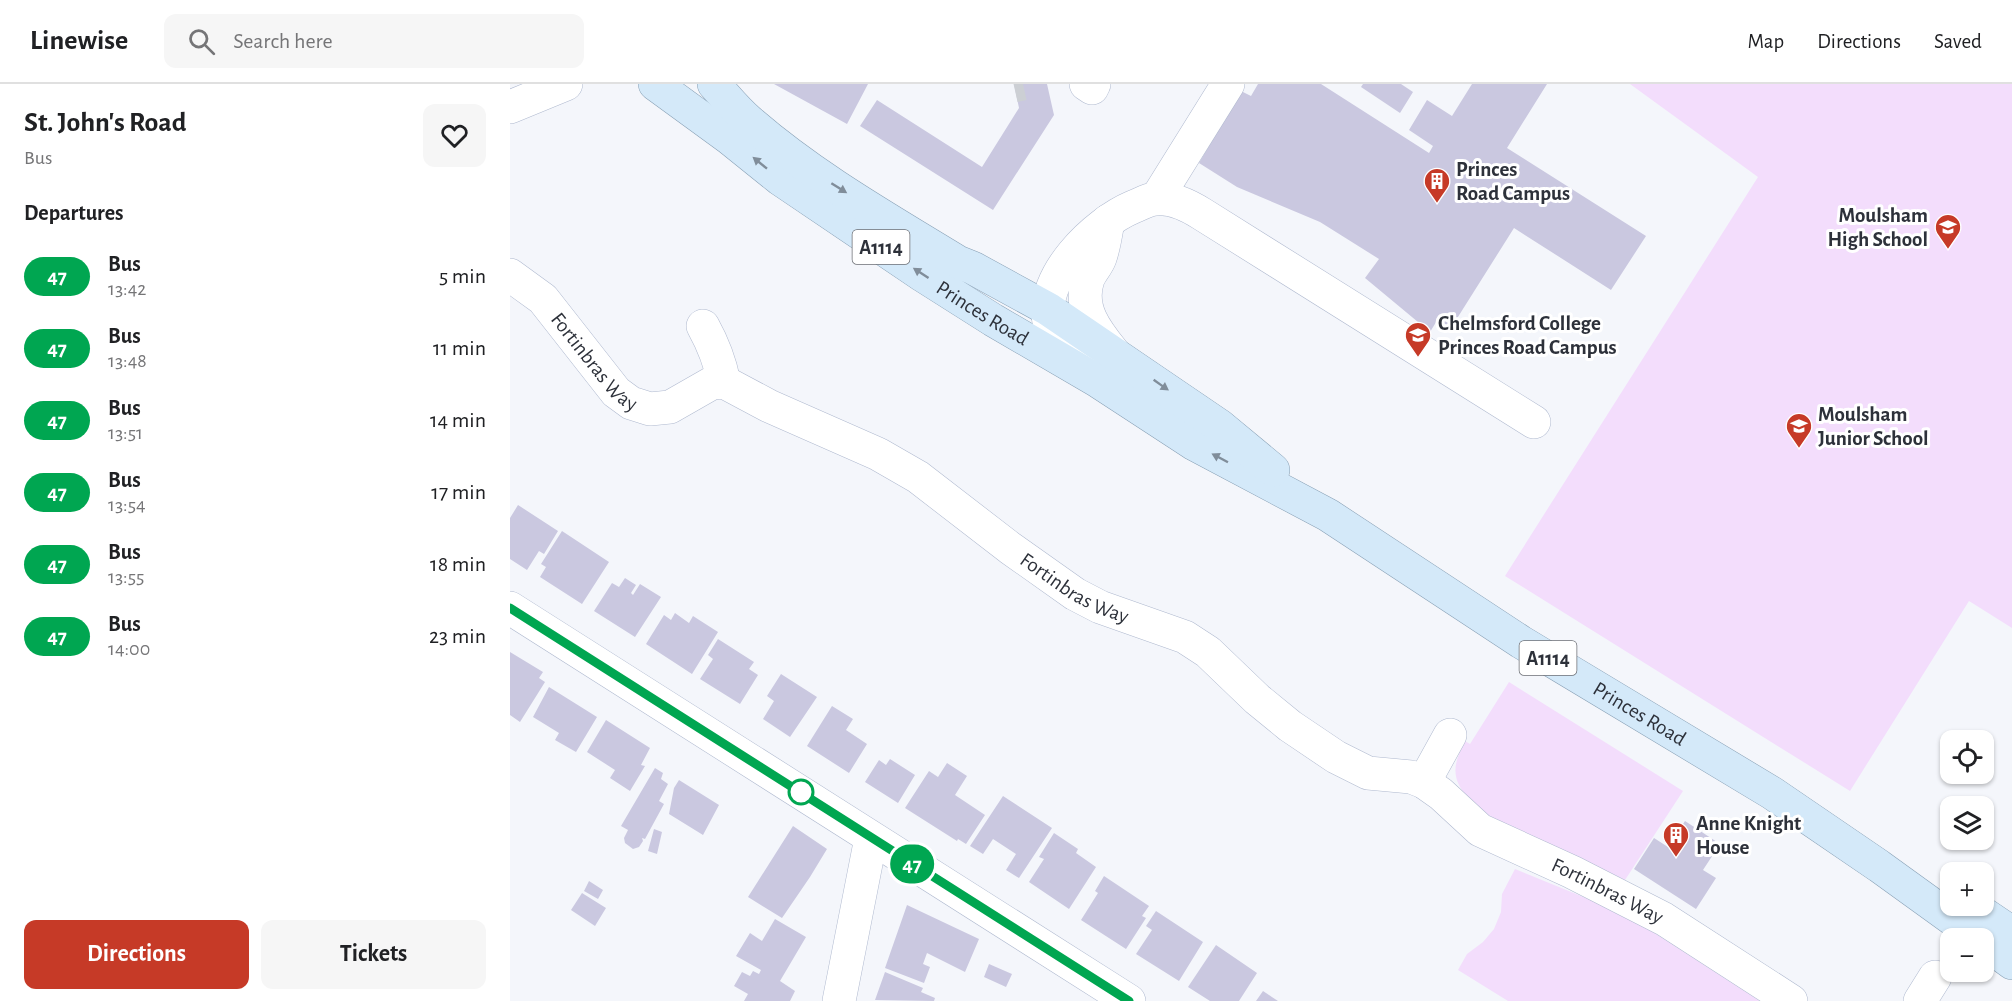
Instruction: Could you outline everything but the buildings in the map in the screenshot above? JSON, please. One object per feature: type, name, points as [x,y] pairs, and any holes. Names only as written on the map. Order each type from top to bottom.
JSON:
[{"type":"main road","name":"Princes Road","points":[[655,84],[720,131],[780,179],[993,320],[1096,380],[1194,444],[1328,515],[1521,642],[1772,792],[1964,928]]},
{"type":"main road","name":"Princes Road","points":[[714,84],[747,119],[794,158],[958,262],[1048,309],[1113,352],[1220,426],[1328,515]]},
{"type":"main road","name":"Princes Road","points":[[1772,792],[1881,845],[1940,884]]},
{"type":"main road","points":[[1987,916],[2012,933]]},
{"type":"main road","name":"Princes Road","points":[[1994,950],[2012,963]]},
{"type":"street","points":[[510,107],[566,84]]},
{"type":"street","points":[[1157,198],[1191,119],[1228,84]]},
{"type":"street","points":[[993,320],[1012,321],[1030,318],[1065,299],[1075,275],[1078,246],[1121,211],[1146,200],[1157,198],[1183,203],[1195,209],[1534,422]]},
{"type":"street","points":[[973,268],[1027,280],[1075,275]]},
{"type":"street","name":"Fortinbras Way","points":[[510,275],[543,299],[610,384],[632,404],[650,409],[670,407],[712,383],[724,382],[778,411],[878,454],[918,477],[1010,548],[1075,594],[1092,603],[1185,637],[1208,652],[1257,699],[1290,726],[1354,768],[1368,773],[1411,777],[1424,782],[1441,794],[1480,830],[1572,872],[1664,919],[1791,1001]]},
{"type":"street","points":[[1075,275],[1086,293],[1087,311],[1095,330],[1113,352]]},
{"type":"street","points":[[1048,309],[1050,325],[1059,340],[1096,380]]},
{"type":"street","points":[[703,326],[713,346],[724,382]]},
{"type":"street","points":[[510,608],[1129,1001]]},
{"type":"street","points":[[1424,782],[1450,735]]},
{"type":"street","points":[[839,1001],[871,838]]},
{"type":"shaded area","name":"Moulsham Junior School","points":[[1630,84],[2012,84],[2012,628],[1969,601],[1850,791],[1505,576],[1758,177]]},
{"type":"shaded area","points":[[1509,682],[1683,791],[1625,880],[1497,820],[1475,805],[1459,785],[1456,768],[1462,746],[1465,741],[1470,744]]},
{"type":"shaded area","points":[[1515,869],[1608,907],[1650,930],[1760,1001],[1508,1001],[1458,970],[1467,954],[1483,942],[1494,929],[1501,912],[1502,894]]},
{"type":"tunnel","points":[[1014,86],[1023,84]]},
{"type":"bus line","name":"47","points":[[510,608],[1129,1001]]},
{"type":"place","name":"Princes Road Campus","points":[[1437,204]]},
{"type":"place","name":"Moulsham High School","points":[[1948,250]]},
{"type":"place","name":"Chelmsford College Princes Road Campus","points":[[1418,358]]},
{"type":"place","name":"Moulsham Junior School","points":[[1799,449]]},
{"type":"place","name":"Anne Knight House","points":[[1676,858]]}]
